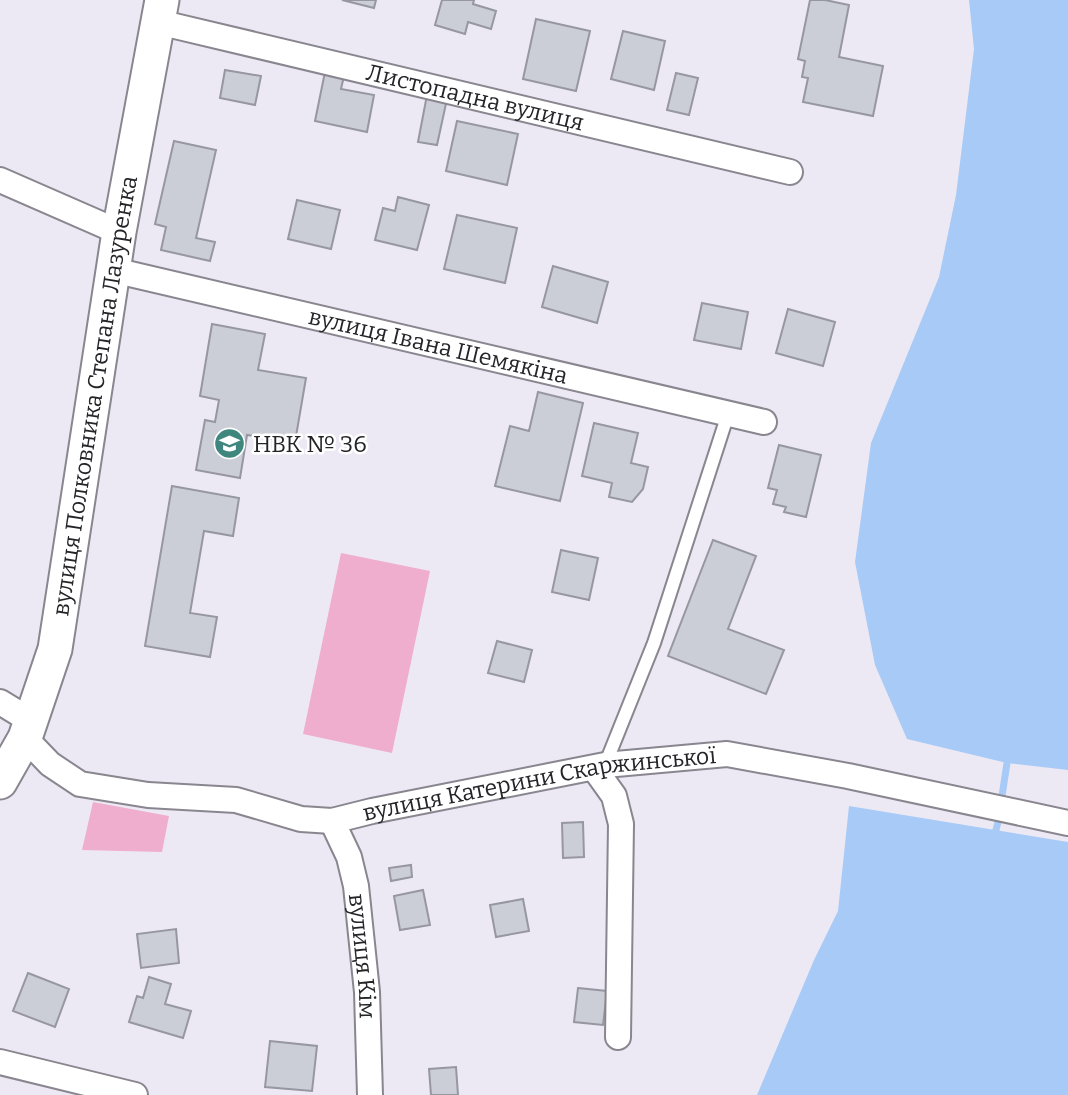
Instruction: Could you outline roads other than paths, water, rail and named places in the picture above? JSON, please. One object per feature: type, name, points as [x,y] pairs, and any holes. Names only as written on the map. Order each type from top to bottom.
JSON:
[{"type":"street","name":"Листопадна вулиця","points":[[160,11],[790,172]]},
{"type":"street","name":"вулиця Полковника Степана Лазуренка","points":[[0,782],[28,729],[55,649],[119,232],[160,11]]},
{"type":"street","points":[[0,180],[119,232]]},
{"type":"street","name":"вулиця Івана Шемякіна","points":[[113,270],[764,422]]},
{"type":"street","name":"вулиця Катерини Скаржинської","points":[[0,702],[28,729],[50,764],[80,784],[148,795],[236,800],[301,819],[332,821],[600,766],[727,754],[1068,823]]},
{"type":"street","points":[[600,766],[614,796],[621,824],[618,1037]]},
{"type":"street","name":"вулиця Кім","points":[[332,821],[349,857],[356,886],[367,992],[370,1095]]},
{"type":"street","points":[[0,1062],[135,1095]]},
{"type":"lane","points":[[600,766],[654,643],[728,414]]},
{"type":"water","points":[[969,0],[1068,0],[1068,770],[1007,763],[907,739],[875,665],[855,562],[871,443],[939,277],[956,195],[974,49]]},
{"type":"water","points":[[849,806],[1068,842],[1068,1095],[757,1095],[814,960],[838,911]]},
{"type":"waterway","points":[[1002,796],[1007,763]]},
{"type":"waterway","points":[[996,830],[998,822]]},
{"type":"place","name":"НВК № 36","points":[[230,444]]}]
